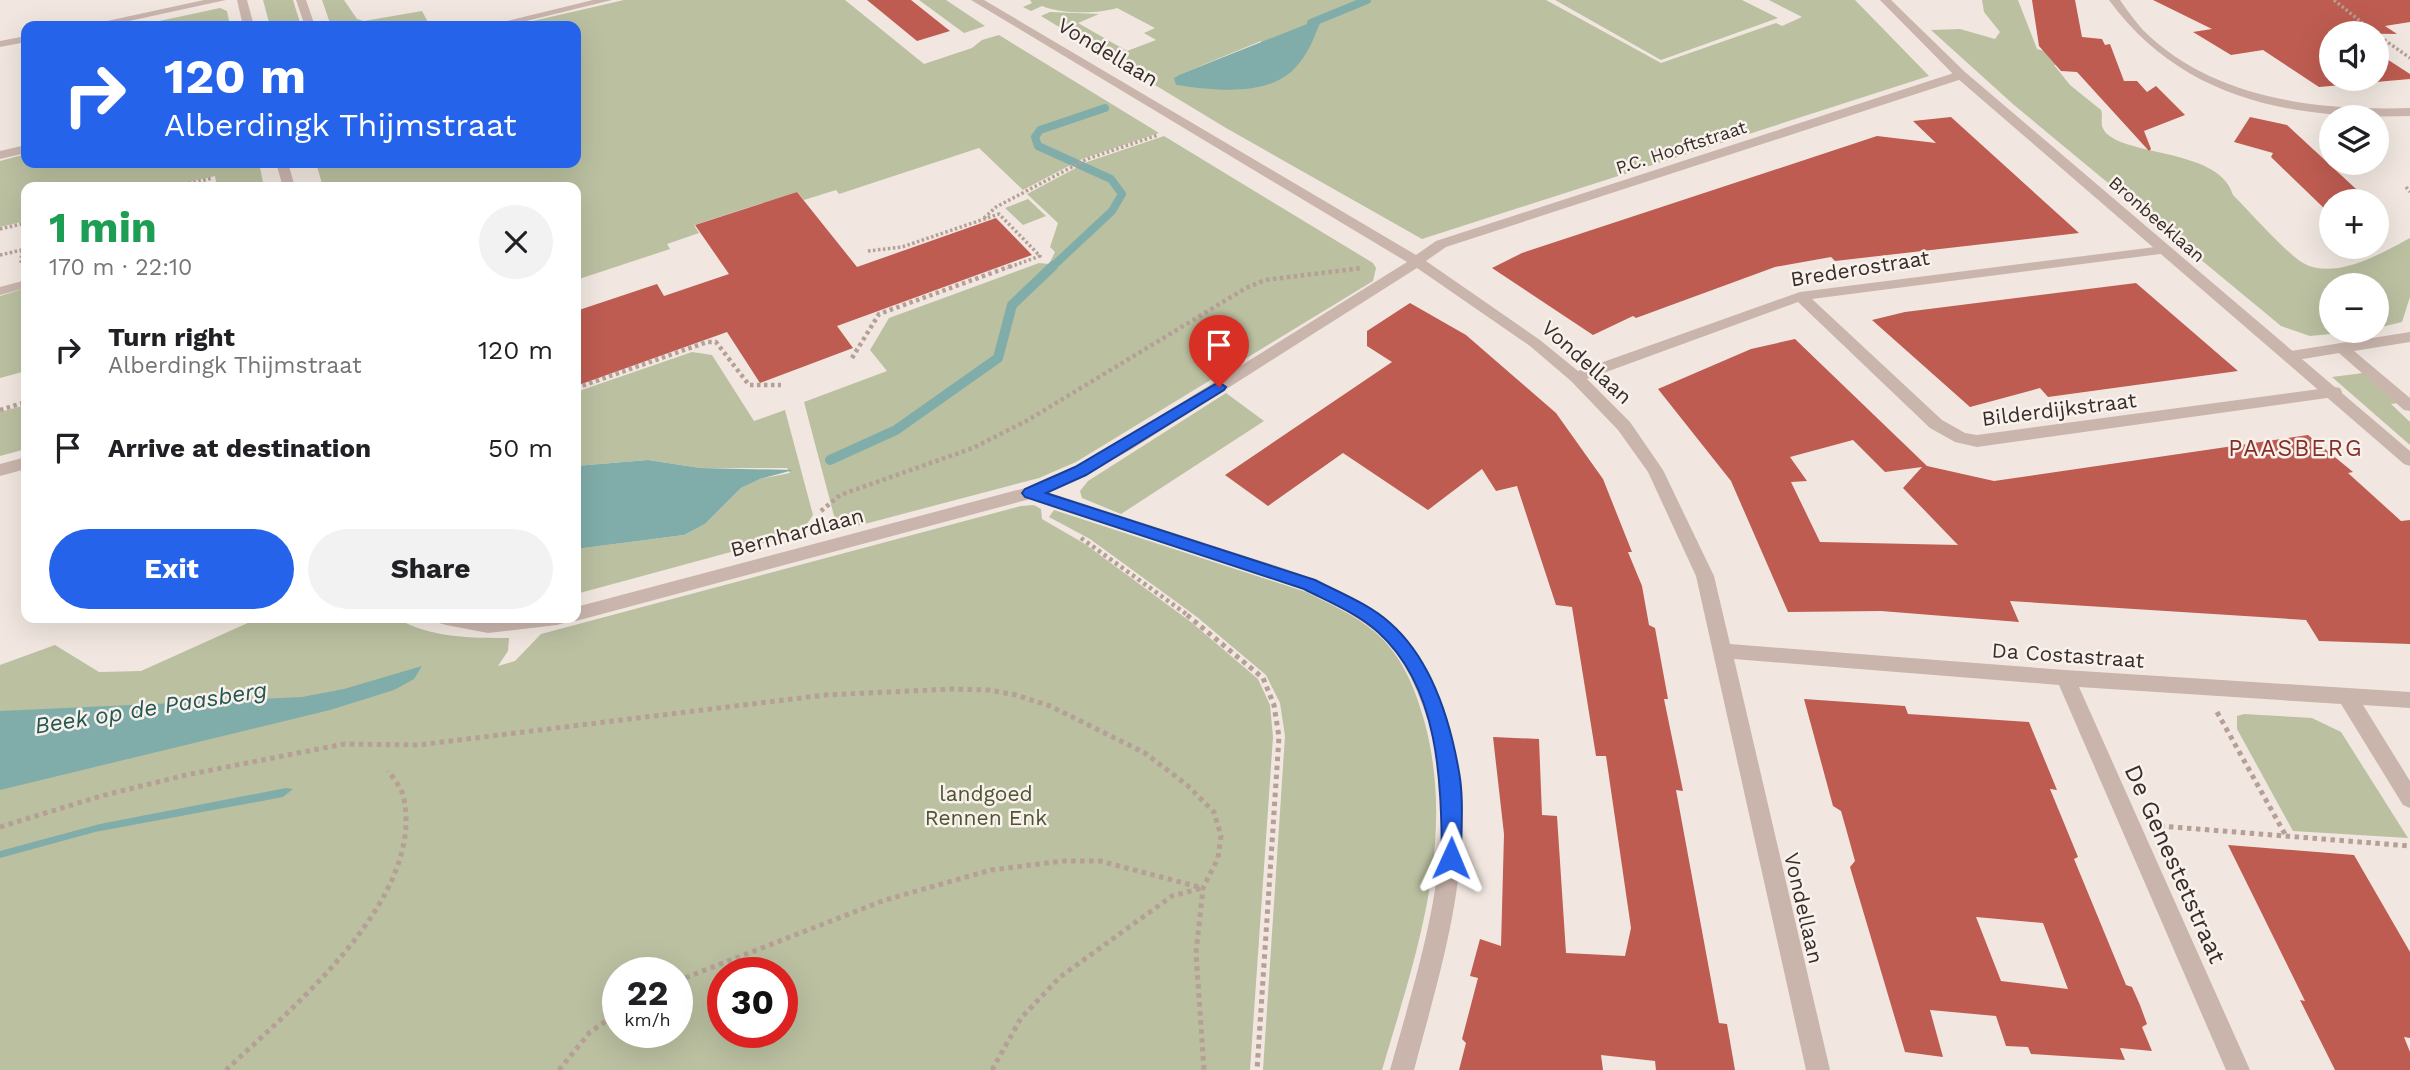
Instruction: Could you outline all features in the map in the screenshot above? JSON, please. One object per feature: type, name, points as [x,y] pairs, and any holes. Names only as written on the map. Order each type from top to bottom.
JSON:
[{"type":"street","points":[[115,21],[221,0]]},
{"type":"street","points":[[242,0],[248,21]]},
{"type":"street","points":[[301,0],[308,21]]},
{"type":"street","points":[[514,21],[607,0]]},
{"type":"street","name":"Vondellaan","points":[[976,0],[1416,261],[1503,320],[1576,377],[1624,426],[1655,470],[1705,576],[1818,1070]]},
{"type":"street","name":"Bronbeeklaan","points":[[1885,0],[1961,75],[2163,250],[2334,392],[2410,460]]},
{"type":"street","points":[[2114,0],[2134,27],[2160,51],[2177,63],[2221,83],[2283,102],[2317,108],[2369,113],[2410,112]]},
{"type":"street","points":[[0,44],[21,40]]},
{"type":"street","name":"P.C. Hooftstraat","points":[[1400,273],[1441,244],[1492,226],[1961,75]]},
{"type":"street","points":[[0,155],[21,150]]},
{"type":"street","name":"Brederostraat","points":[[1576,377],[1800,296],[2163,250]]},
{"type":"street","name":"Bernhardlaan","points":[[581,613],[1030,493],[1080,471],[1126,445],[1400,273]]},
{"type":"street","points":[[0,291],[21,285]]},
{"type":"street","name":"Bilderdijkstraat","points":[[1800,296],[1936,424],[1961,438],[1977,441],[2334,392]]},
{"type":"street","points":[[2291,356],[2410,337]]},
{"type":"street","points":[[2343,349],[2410,406]]},
{"type":"street","points":[[0,470],[21,464]]},
{"type":"street","points":[[1030,493],[1310,584],[1352,606],[1383,627],[1408,654],[1427,690],[1443,738],[1450,774],[1452,813],[1451,858],[1443,911],[1402,1070]]},
{"type":"street","points":[[472,623],[488,626],[514,623]]},
{"type":"street","name":"Da Costastraat","points":[[1722,651],[2065,678],[2410,700]]},
{"type":"street","name":"De Genestetstraat","points":[[2065,678],[2238,1070]]},
{"type":"street","points":[[2347,696],[2410,799]]},
{"type":"path","points":[[2334,0],[2360,21]]},
{"type":"path","points":[[2389,43],[2410,58]]},
{"type":"path","points":[[982,220],[996,206],[1087,159],[1186,125]]},
{"type":"path","points":[[196,182],[213,178]]},
{"type":"path","points":[[2406,187],[2410,192]]},
{"type":"path","points":[[852,358],[879,314],[1040,256],[999,214],[902,247],[868,251]]},
{"type":"path","points":[[0,229],[21,224]]},
{"type":"path","points":[[0,255],[21,250]]},
{"type":"path","points":[[821,511],[840,495],[973,449],[1028,420],[1205,311],[1265,280],[1350,269],[1377,268],[1400,273]]},
{"type":"path","points":[[581,386],[707,342],[716,342],[749,385],[781,385]]},
{"type":"path","points":[[0,410],[21,404]]},
{"type":"path","points":[[1077,536],[1194,620],[1263,678],[1274,705],[1279,737],[1257,1070]]},
{"type":"path","points":[[2203,687],[2286,836]]},
{"type":"path","points":[[0,827],[101,796],[186,775],[344,744],[418,745],[825,695],[989,690],[1050,706],[1145,753],[1187,785],[1214,812],[1221,836],[1219,858],[1203,888],[1196,953],[1204,1070]]},
{"type":"path","points":[[226,1070],[320,979],[354,940],[391,883],[407,836],[404,799],[388,771]]},
{"type":"path","points":[[2128,824],[2410,846]]},
{"type":"path","points":[[693,975],[882,901],[953,878],[1012,865],[1044,860],[1103,861],[1203,888]]},
{"type":"path","points":[[992,1070],[1013,1026],[1038,995],[1155,906],[1172,896],[1203,888]]},
{"type":"path","points":[[559,1070],[590,1032],[602,1024]]},
{"type":"green space","points":[[263,0],[293,0],[299,21],[269,21]]},
{"type":"green space","points":[[322,0],[344,0],[357,19],[364,21],[329,21]]},
{"type":"green space","points":[[624,0],[845,0],[924,64],[972,48],[982,40],[999,35],[1159,133],[1082,159],[1023,190],[979,148],[839,194],[836,190],[804,200],[797,192],[694,225],[699,233],[667,244],[670,249],[581,278],[581,182],[322,182],[317,168],[581,168],[581,21],[533,21]]},
{"type":"green space","points":[[919,0],[946,0],[985,26],[964,33]]},
{"type":"green space","points":[[1030,0],[1546,0],[1661,63],[1776,23],[1782,26],[1802,17],[1769,0],[1855,0],[1929,76],[1422,239],[1226,128],[1041,16],[1050,12],[1099,14],[1078,23],[1127,51],[1156,40],[1144,33],[1155,28],[1117,8],[1079,12],[1059,11],[1042,6],[1031,11],[1023,7],[1032,3]],"holes":[[[1261,41],[1273,82],[1236,89],[1176,85],[1181,74]]]},
{"type":"green space","points":[[1555,0],[1742,0],[1778,18],[1661,60]]},
{"type":"green space","points":[[1982,0],[2018,0],[2037,49],[2055,54],[2062,65],[2054,65],[2070,85],[2101,110],[2102,126],[2110,136],[2124,143],[2208,168],[2224,179],[2233,195],[2303,263],[2329,269],[2367,259],[2389,259],[2389,248],[2410,238],[2410,297],[2402,322],[2389,325],[2389,273],[2319,273],[2319,335],[2310,336],[2281,326],[2014,105],[1931,30],[1960,29],[1995,39],[2000,32],[1984,12]]},
{"type":"green space","points":[[220,8],[227,11],[229,21],[159,21]]},
{"type":"green space","points":[[422,11],[427,21],[364,21]]},
{"type":"green space","points":[[1164,136],[1373,263],[1376,268],[1373,281],[1076,462],[1039,478],[838,531],[804,402],[887,371],[870,350],[889,318],[1039,263],[1049,264],[1055,252],[1050,247],[1058,223],[1027,194],[1087,162]]},
{"type":"green space","points":[[21,155],[21,168],[260,168],[263,182],[216,182],[215,176],[189,182],[21,182],[21,222],[0,227],[0,161]]},
{"type":"green space","points":[[1028,199],[1046,216],[1023,225],[1005,208]]},
{"type":"green space","points":[[21,290],[21,372],[0,378],[0,296]]},
{"type":"green space","points":[[692,352],[712,355],[754,421],[785,410],[813,515],[801,533],[581,593],[581,548],[684,535],[705,524],[741,488],[760,479],[790,473],[787,468],[700,468],[648,460],[581,466],[581,390]]},
{"type":"green space","points":[[2363,373],[2398,403],[2391,404],[2410,422],[2410,445],[2332,377]]},
{"type":"green space","points":[[1226,393],[1264,421],[1121,514],[1082,498],[1080,491],[1088,481]]},
{"type":"green space","points":[[21,406],[21,450],[0,456],[0,412]]},
{"type":"green space","name":"landgoed Rennen Enk","points":[[1034,505],[1041,509],[1042,519],[1085,544],[1191,622],[1258,679],[1270,705],[1273,737],[1250,1070],[0,1070],[0,665],[55,645],[99,672],[141,671],[248,623],[405,623],[437,633],[509,638],[508,651],[498,666],[515,661],[541,634],[1021,506]]},
{"type":"green space","points":[[1054,510],[1306,592],[1367,626],[1384,641],[1400,662],[1412,684],[1424,720],[1433,765],[1436,809],[1428,897],[1408,984],[1382,1070],[1263,1070],[1285,736],[1280,703],[1266,675],[1197,617],[1090,539],[1049,517]]},
{"type":"green space","points":[[2244,714],[2312,718],[2341,732],[2408,838],[2293,831],[2237,729],[2237,716]]},
{"type":"water","points":[[1322,18],[1301,62],[1271,84],[1239,90],[1176,85],[1174,78],[1181,74]]},
{"type":"water","points":[[648,460],[700,468],[793,470],[760,479],[741,488],[705,524],[684,535],[581,548],[581,466]]},
{"type":"water","points":[[422,666],[414,679],[394,690],[330,710],[0,790],[0,711],[302,697],[344,689]]},
{"type":"water","points":[[286,788],[293,789],[283,797],[95,832],[0,858],[0,851],[100,824]]},
{"type":"building","points":[[867,0],[911,0],[950,31],[917,41]]},
{"type":"building","points":[[2032,0],[2075,0],[2082,37],[2102,39],[2105,45],[2110,44],[2124,81],[2137,81],[2147,92],[2156,86],[2185,115],[2144,131],[2151,149],[2149,151],[2077,72],[2061,71],[2039,46]]},
{"type":"building","points":[[2153,0],[2410,0],[2410,22],[2389,25],[2389,21],[2319,21],[2319,87],[2263,50],[2231,55],[2193,32],[2212,29]]},
{"type":"building","points":[[2389,60],[2410,74],[2410,79],[2389,81]]},
{"type":"building","points":[[1951,117],[2079,233],[1835,261],[1831,257],[1775,267],[1636,318],[1633,316],[1593,335],[1492,268],[1522,253],[1877,136],[1936,143],[1913,121]]},
{"type":"building","points":[[2250,117],[2287,125],[2319,155],[2319,175],[2341,175],[2356,189],[2319,189],[2319,203],[2271,157],[2273,153],[2234,142]]},
{"type":"building","points":[[797,192],[857,267],[996,218],[1032,255],[837,326],[853,348],[760,383],[727,332],[581,384],[581,309],[657,284],[664,296],[729,274],[695,225]]},
{"type":"building","points":[[2136,283],[2238,371],[2048,397],[2040,388],[1970,407],[1872,320],[1905,312]]},
{"type":"building","points":[[1410,303],[1466,335],[1556,413],[1603,479],[1632,552],[1628,552],[1642,586],[1649,625],[1655,628],[1668,699],[1664,699],[1683,791],[1676,790],[1719,1023],[1727,1024],[1735,1070],[1656,1070],[1655,1061],[1601,1055],[1603,1070],[1459,1070],[1466,1043],[1462,1039],[1478,978],[1470,976],[1480,939],[1501,946],[1504,834],[1493,737],[1539,739],[1542,815],[1557,816],[1566,953],[1625,956],[1631,928],[1606,756],[1596,756],[1572,607],[1556,605],[1517,486],[1496,491],[1482,469],[1428,510],[1343,453],[1268,506],[1225,475],[1392,362],[1367,346],[1367,331]]},
{"type":"building","points":[[1795,339],[1927,466],[1994,481],[2308,435],[2353,472],[2348,473],[2401,521],[2410,520],[2410,644],[2319,641],[2306,620],[2010,601],[2019,622],[1881,611],[1788,612],[1731,481],[1658,389],[1751,349]],"holes":[[[1853,440],[1885,472],[1922,467],[1903,488],[1958,545],[1820,542],[1791,482],[1807,481],[1790,457]]]},
{"type":"building","points":[[1804,699],[1905,706],[1908,714],[2029,722],[2057,790],[2050,789],[2078,857],[2074,859],[2126,985],[2132,987],[2140,1005],[2147,1024],[2142,1027],[2152,1051],[2120,1048],[2125,1060],[2031,1054],[2028,1047],[2006,1046],[1996,1016],[1930,1010],[1943,1057],[1905,1052],[1850,867],[1855,861],[1841,811],[1833,806]],"holes":[[[1976,917],[2043,923],[2068,989],[2001,981]]]},
{"type":"building","points":[[2228,845],[2354,855],[2410,952],[2410,1038],[2404,1037],[2410,1052],[2410,1070],[2335,1070],[2300,1000],[2305,1001]]},
{"type":"waterway","name":"Beek op de Paasberg","points":[[1311,23],[1367,0]]},
{"type":"waterway","name":"Beek op de Paasberg","points":[[1051,268],[1112,211],[1122,194],[1111,179],[1038,146],[1035,137],[1040,130],[1105,108]]},
{"type":"waterway","name":"Beek op de Paasberg","points":[[830,460],[896,430],[998,358],[1012,305],[1053,266]]},
{"type":"district","name":"PAASBERG","points":[[2296,448]]},
{"type":"route","points":[[1219,387],[1080,471],[1030,493],[1310,584],[1352,606],[1383,627],[1408,654],[1436,713],[1450,774],[1451,858]]}]
